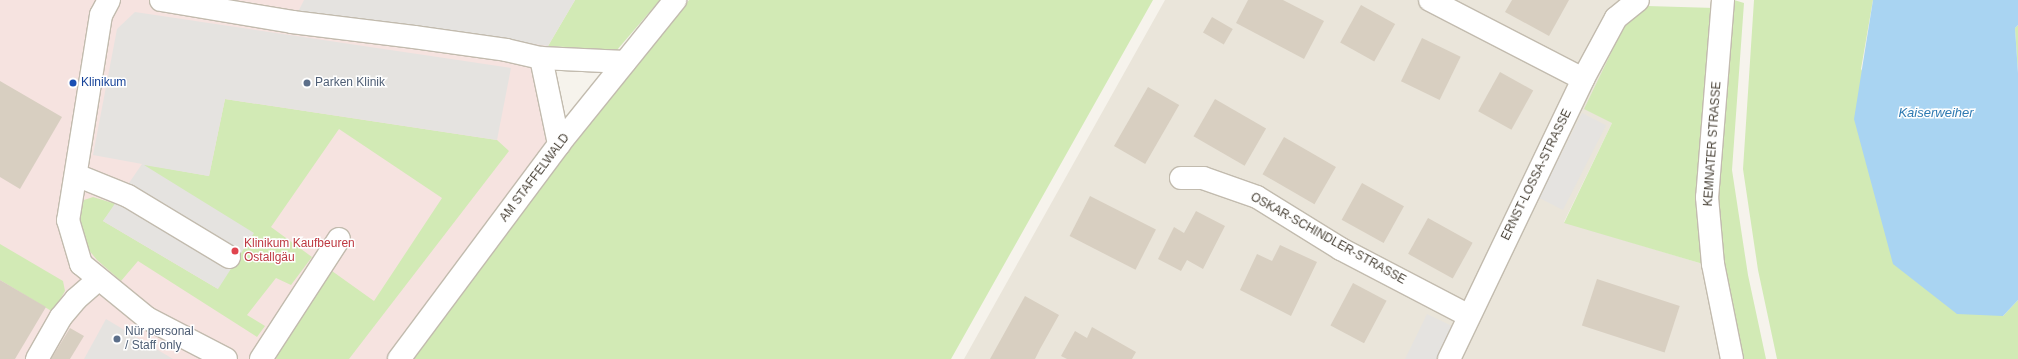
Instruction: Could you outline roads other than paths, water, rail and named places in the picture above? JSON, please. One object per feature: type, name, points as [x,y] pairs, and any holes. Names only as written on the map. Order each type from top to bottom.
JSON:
[{"type":"street","points":[[109,0],[101,15],[68,220],[81,264],[147,318],[226,359]]},
{"type":"street","points":[[161,0],[305,24],[506,50],[540,58],[625,62]]},
{"type":"street","name":"AM STAFFELWALD","points":[[399,359],[559,144],[675,0]]},
{"type":"street","points":[[1430,0],[1583,79]]},
{"type":"street","name":"ERNST-LOSSA-STRASSE","points":[[1448,359],[1583,79],[1616,18],[1638,0]]},
{"type":"street","name":"KEMNATER STRASSE","points":[[1724,0],[1707,197],[1713,264],[1732,359]]},
{"type":"street","points":[[540,58],[559,144]]},
{"type":"street","points":[[76,175],[128,196],[229,257]]},
{"type":"street","name":"OSKAR-SCHINDLER-STRASSE","points":[[1181,178],[1203,178],[1257,197],[1341,249],[1469,316]]},
{"type":"street","points":[[261,359],[339,239]]},
{"type":"street","points":[[37,359],[61,317],[76,299],[99,279]]},
{"type":"water","name":"Kaiserweiher","points":[[1873,0],[2018,0],[2018,25],[2015,28],[2018,73],[2018,300],[2003,316],[1957,314],[1893,264],[1854,119]]},
{"type":"place","name":"Klinikum","points":[[73,83]]},
{"type":"place","name":"Parken Klinik","points":[[307,83]]},
{"type":"place","name":"Klinikum Kaufbeuren Ostallgäu","points":[[235,251]]},
{"type":"place","name":"Nür personal / Staff only","points":[[117,339]]}]
